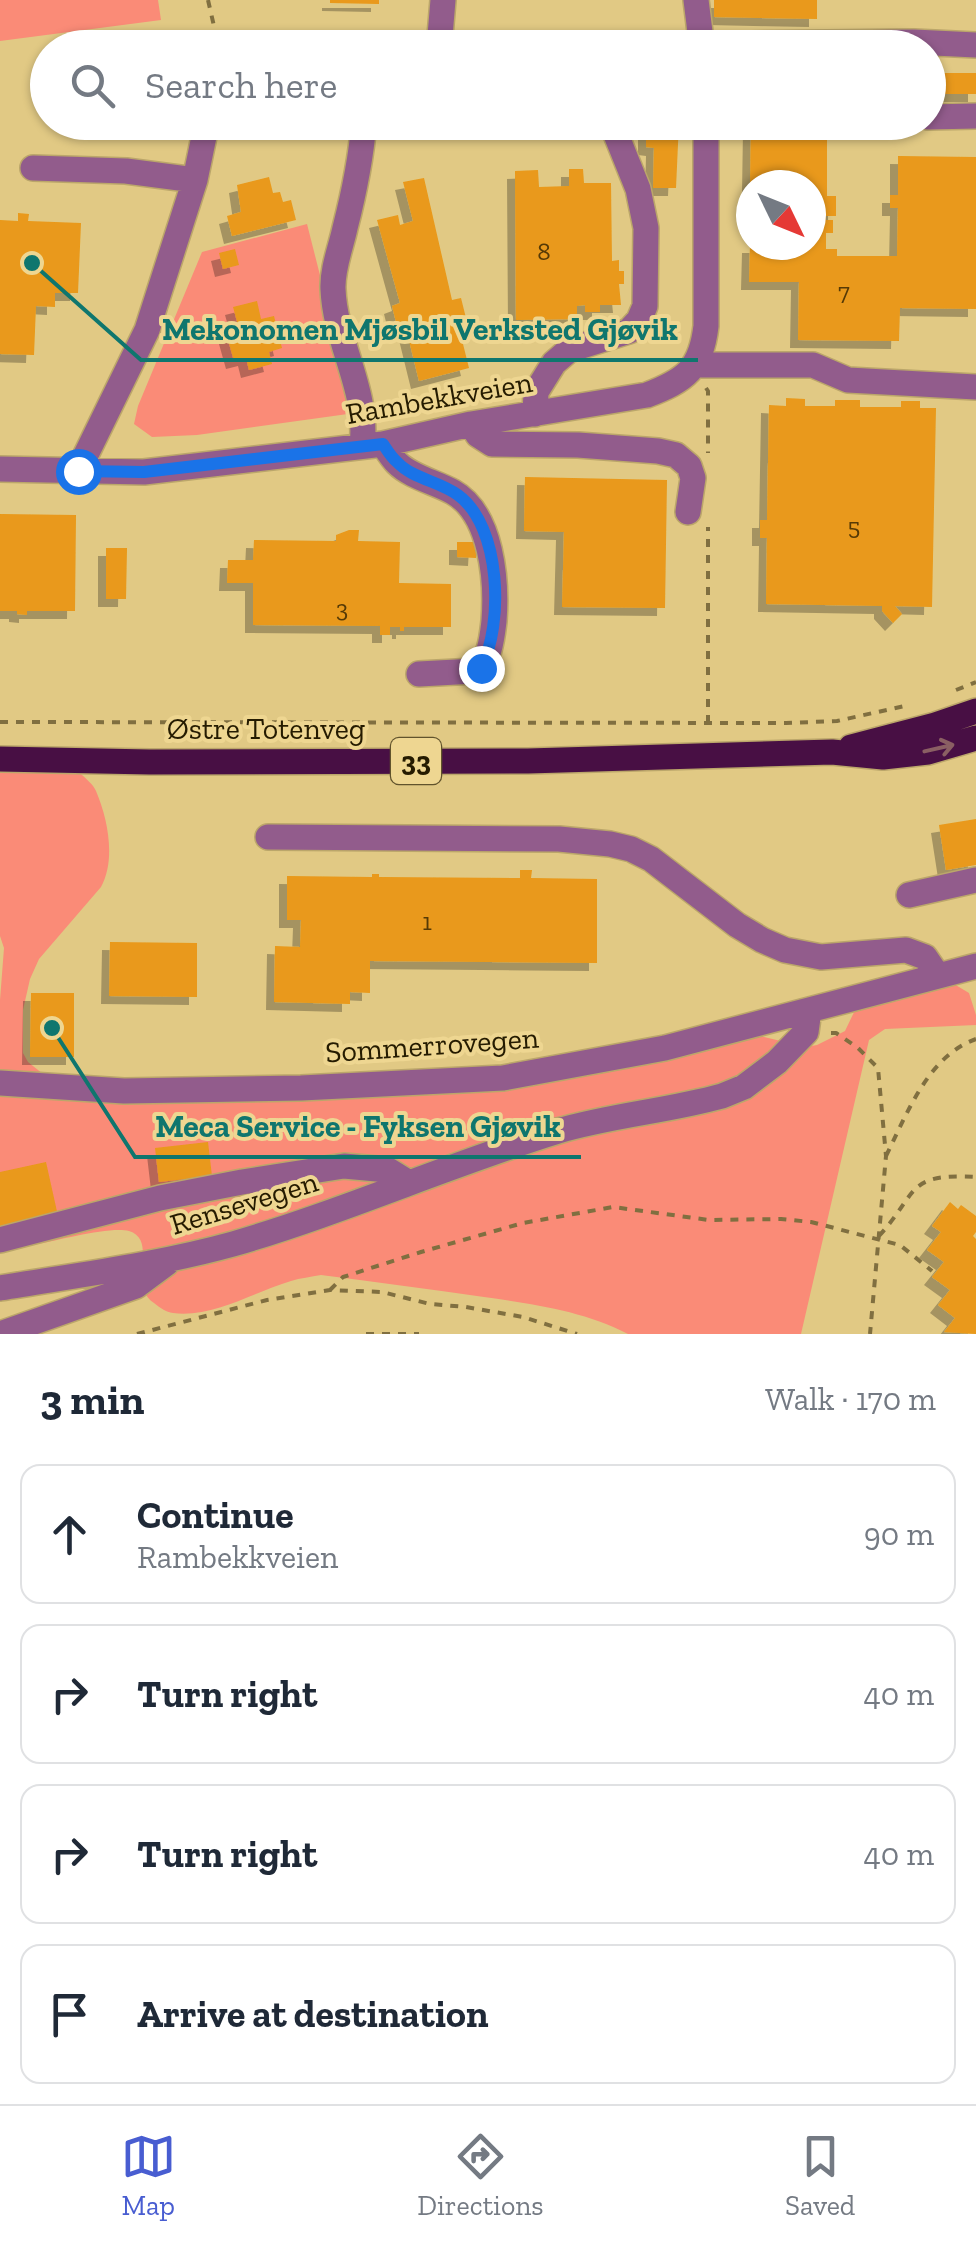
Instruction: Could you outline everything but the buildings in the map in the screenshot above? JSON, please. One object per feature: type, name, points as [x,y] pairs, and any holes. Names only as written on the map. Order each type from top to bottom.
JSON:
[{"type":"main road","name":"Østre Totenveg","points":[[832,752],[935,726],[976,711]]},
{"type":"main road","name":"Østre Totenveg","points":[[0,759],[528,761],[832,752],[883,757],[928,752],[976,738]]},
{"type":"street","points":[[440,30],[443,0]]},
{"type":"street","points":[[696,0],[700,30]]},
{"type":"street","points":[[946,44],[976,45]]},
{"type":"street","points":[[946,117],[976,116]]},
{"type":"street","points":[[78,471],[147,330],[195,180],[203,140]]},
{"type":"street","points":[[362,140],[333,288],[361,403],[364,434],[398,464],[456,493],[468,504],[491,555],[495,604],[487,656],[481,668],[419,674]]},
{"type":"street","points":[[534,414],[536,392],[554,363],[569,350],[628,332],[645,306],[646,228],[638,189],[619,140]]},
{"type":"street","points":[[706,140],[706,326],[704,344],[693,367],[813,365],[848,380],[976,387]]},
{"type":"street","points":[[33,168],[126,171],[195,180]]},
{"type":"street","name":"Rambekkveien","points":[[0,469],[144,472],[372,445],[647,395],[684,378],[693,367]]},
{"type":"street","points":[[471,424],[478,435],[492,444],[578,445],[676,455],[689,466],[694,478],[698,520]]},
{"type":"street","points":[[268,837],[610,844],[652,858],[736,925],[785,950],[821,957],[906,950],[924,958],[938,976]]},
{"type":"street","points":[[909,895],[976,880]]},
{"type":"street","name":"Sommerrovegen","points":[[0,1083],[124,1090],[301,1088],[502,1078],[808,1021],[938,976],[976,967]]},
{"type":"street","name":"Rensevegen","points":[[0,1288],[171,1260],[236,1243],[564,1129],[722,1096],[744,1087],[777,1062],[808,1021]]},
{"type":"street","points":[[0,1240],[160,1198],[344,1166],[388,1170],[410,1184]]},
{"type":"street","points":[[0,1334],[136,1286],[171,1260]]},
{"type":"path","points":[[208,0],[214,30]]},
{"type":"path","points":[[693,367],[708,392],[708,470]]},
{"type":"path","points":[[698,520],[708,723]]},
{"type":"path","points":[[947,694],[976,682]]},
{"type":"path","points":[[0,722],[708,723],[838,720],[915,704]]},
{"type":"path","points":[[808,1021],[836,1033],[878,1068],[886,1156],[870,1334]]},
{"type":"path","points":[[886,1156],[928,1077],[944,1058],[976,1039]]},
{"type":"path","points":[[877,1238],[918,1184],[944,1175],[976,1176]]},
{"type":"path","points":[[330,1290],[343,1277],[421,1252],[522,1223],[613,1207],[710,1220],[811,1222],[900,1245],[932,1272]]},
{"type":"path","points":[[138,1334],[267,1300],[330,1290],[382,1292],[430,1304],[523,1318],[577,1334]]},
{"type":"path","points":[[366,1334],[419,1334]]},
{"type":"shaded area","points":[[0,0],[158,0],[161,20],[84,30],[30,30],[30,37],[0,41]]},
{"type":"shaded area","points":[[307,224],[355,413],[197,435],[152,437],[134,424],[202,252]]},
{"type":"shaded area","points":[[0,773],[80,773],[87,779],[95,788],[109,839],[108,865],[101,887],[39,959],[30,979],[23,1010],[23,1053],[53,1082],[286,1093],[751,1034],[806,1047],[845,1031],[857,1006],[954,984],[969,993],[976,1025],[885,1029],[869,1040],[801,1334],[628,1334],[576,1314],[539,1306],[321,1275],[291,1281],[203,1312],[170,1312],[146,1295],[142,1244],[129,1231],[110,1230],[33,1245],[0,1246],[0,1000],[4,948],[0,936]]},
{"type":"place","name":"Mekonomen Mjøsbil Verksted Gjøvik","points":[[32,263]]},
{"type":"place","name":"Meca Service - Fyksen Gjøvik","points":[[52,1028]]},
{"type":"route","points":[[78,471],[144,472],[383,444],[398,464],[456,493],[468,504],[487,541],[495,604],[493,630],[481,668]]}]
